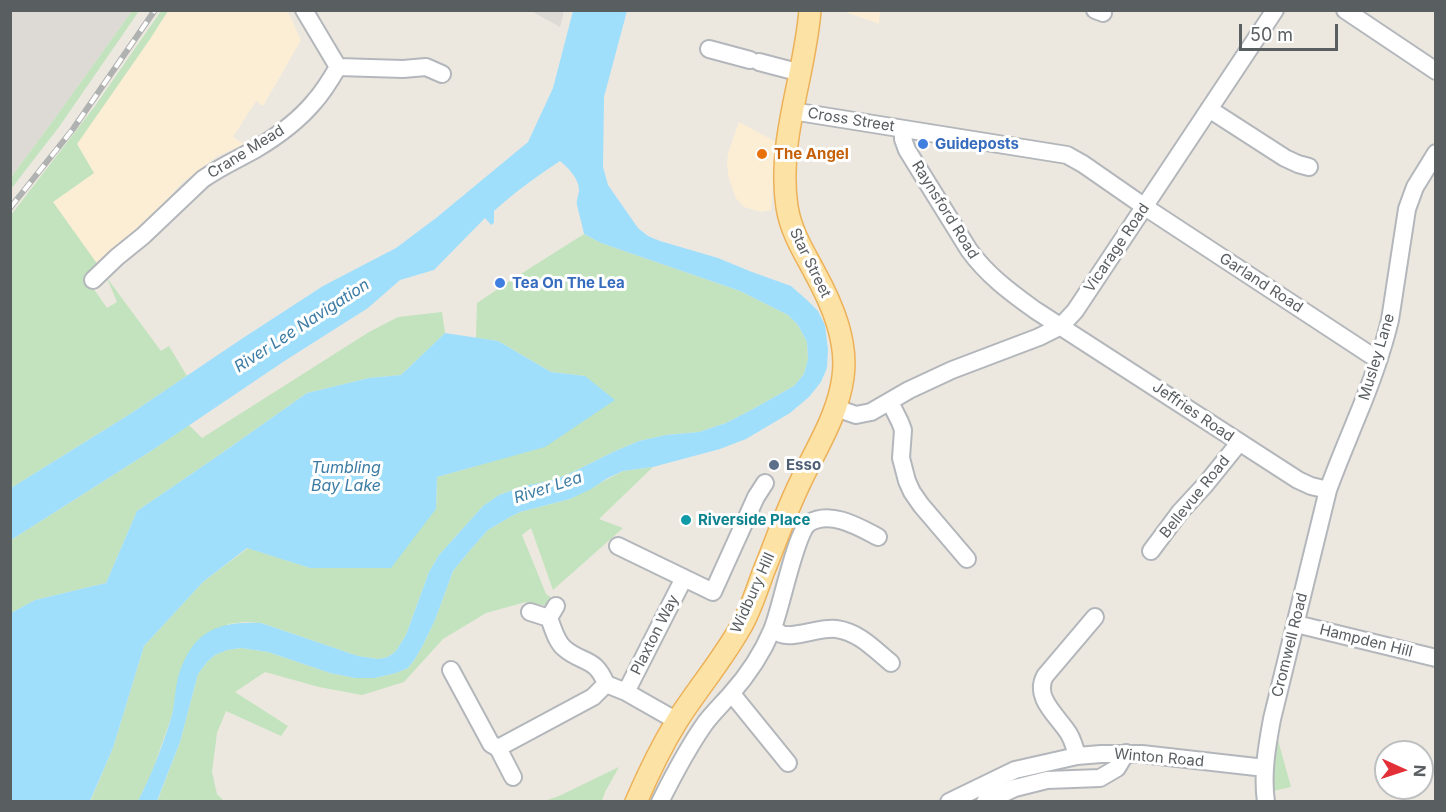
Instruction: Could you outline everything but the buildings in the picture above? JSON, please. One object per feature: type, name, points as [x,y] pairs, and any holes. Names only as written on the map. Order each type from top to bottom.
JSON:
[{"type":"main road","name":"Star Street","points":[[810,10],[801,73],[785,155],[785,192],[797,240],[826,295],[841,339],[844,374],[836,408]]},
{"type":"main road","name":"Widbury Hill","points":[[636,801],[650,769],[677,721],[743,623],[793,497],[836,408]]},
{"type":"street","points":[[304,10],[338,67],[403,69],[426,67],[442,74]]},
{"type":"street","name":"Vicarage Road","points":[[836,408],[851,414],[863,415],[952,370],[1039,337],[1061,326],[1075,311],[1275,10]]},
{"type":"street","points":[[1345,10],[1436,71]]},
{"type":"street","points":[[709,49],[801,73]]},
{"type":"street","name":"Crane Mead","points":[[93,280],[203,179],[257,148],[304,113],[320,96],[338,67]]},
{"type":"street","points":[[1209,109],[1285,158],[1309,167]]},
{"type":"street","name":"Cross Street","points":[[792,111],[1067,155],[1144,207]]},
{"type":"street","name":"Raynsford Road","points":[[903,129],[903,139],[907,150],[980,264],[994,279],[1035,310],[1061,326]]},
{"type":"street","name":"Musley Lane","points":[[1328,490],[1379,359],[1390,320],[1407,209],[1415,187],[1436,153]]},
{"type":"street","name":"Garland Road","points":[[1144,207],[1379,359]]},
{"type":"street","name":"Jeffries Road","points":[[1061,326],[1298,480],[1328,490]]},
{"type":"street","points":[[890,402],[903,430],[901,458],[906,481],[921,505],[967,559]]},
{"type":"street","name":"Bellevue Road","points":[[1151,551],[1180,512],[1239,443]]},
{"type":"street","name":"Plaxton Way","points":[[618,546],[713,592],[759,491],[765,483]]},
{"type":"street","name":"Cromwell Road","points":[[1266,801],[1267,744],[1328,490]]},
{"type":"street","points":[[660,801],[683,757],[707,720],[732,694],[753,667],[773,629],[798,543],[806,526],[818,520],[840,520],[878,537]]},
{"type":"street","name":"Plaxton Way","points":[[626,692],[684,578]]},
{"type":"street","points":[[758,587],[782,597]]},
{"type":"street","name":"Plaxton Way","points":[[530,612],[553,612],[562,646],[594,665],[601,672],[606,684],[626,692],[677,721]]},
{"type":"street","points":[[1077,756],[1072,740],[1044,699],[1041,687],[1045,676],[1095,617]]},
{"type":"street","name":"Hampden Hill","points":[[1296,624],[1436,658]]},
{"type":"street","points":[[773,629],[788,635],[822,629],[846,631],[862,638],[891,663]]},
{"type":"street","points":[[451,670],[491,744],[498,748],[513,777]]},
{"type":"street","points":[[498,748],[593,697],[606,684]]},
{"type":"street","points":[[732,694],[788,763]]},
{"type":"street","points":[[985,801],[1015,788],[1047,780],[1100,778],[1117,768],[1126,753]]},
{"type":"street","name":"Winton Road","points":[[949,801],[1015,770],[1077,756],[1126,753],[1265,768]]},
{"type":"shaded area","points":[[11,11],[132,11],[11,177]]},
{"type":"shaded area","points":[[168,11],[288,11],[301,40],[263,106],[256,101],[233,137],[244,144],[216,157],[182,183],[148,220],[98,265],[53,202],[94,173],[77,144]]},
{"type":"shaded area","points":[[531,11],[564,11],[560,27]]},
{"type":"shaded area","points":[[843,11],[880,11],[879,24]]},
{"type":"shaded area","points":[[739,122],[776,142],[771,210],[762,212],[744,207],[736,198],[729,179],[728,153]]},
{"type":"green space","points":[[132,11],[139,11],[59,127],[11,189],[11,177]]},
{"type":"green space","points":[[161,11],[168,11],[77,144],[94,173],[53,202],[98,265],[84,275],[107,308],[117,302],[107,278],[161,351],[169,346],[187,376],[11,488],[11,215],[95,106]]},
{"type":"green space","points":[[584,234],[601,243],[740,291],[788,315],[798,325],[807,342],[808,359],[804,374],[794,386],[726,423],[699,432],[666,435],[639,441],[554,480],[524,486],[499,495],[483,506],[439,555],[429,572],[406,635],[396,651],[388,657],[378,659],[358,656],[261,623],[228,624],[176,696],[172,715],[151,775],[138,801],[90,802],[113,748],[144,646],[203,582],[248,548],[310,568],[436,509],[437,477],[473,467],[585,376],[551,372],[498,341],[476,338],[477,303]]},
{"type":"green space","points":[[442,312],[445,333],[401,375],[369,378],[307,393],[137,511],[106,583],[35,600],[11,613],[11,540],[189,425],[202,438],[369,332],[398,317]]},
{"type":"green space","points":[[653,467],[599,519],[623,528],[553,590],[531,528],[522,535],[546,594],[552,598],[548,606],[526,602],[486,613],[443,639],[404,682],[362,695],[319,687],[265,672],[235,692],[288,726],[281,736],[226,711],[217,733],[212,772],[217,794],[224,801],[157,802],[180,742],[198,674],[215,655],[226,650],[241,648],[268,652],[330,673],[355,678],[375,678],[408,668],[435,620],[453,571],[488,530],[520,512],[570,499],[623,471]]},
{"type":"green space","points":[[1275,740],[1278,740],[1291,787],[1273,791],[1272,772]]},
{"type":"green space","points":[[619,767],[602,801],[544,801],[559,796]]},
{"type":"water","points":[[573,11],[627,11],[604,97],[603,167],[608,185],[638,228],[648,236],[718,258],[791,286],[807,300],[818,311],[825,325],[828,350],[827,368],[821,382],[809,397],[790,413],[746,439],[720,449],[653,467],[623,471],[570,499],[520,512],[488,530],[453,571],[435,620],[408,668],[375,678],[355,678],[330,673],[268,652],[241,648],[215,655],[198,674],[180,742],[157,801],[138,801],[153,770],[169,726],[178,679],[185,659],[200,638],[209,632],[232,624],[261,623],[358,656],[378,659],[388,657],[396,651],[406,635],[429,572],[439,555],[483,506],[499,495],[524,486],[554,480],[639,441],[666,435],[699,432],[726,423],[794,386],[804,374],[808,359],[807,342],[798,325],[788,315],[740,291],[601,243],[584,234],[577,205],[579,190],[577,181],[560,161],[526,184],[494,211],[494,223],[491,225],[485,218],[434,270],[400,280],[368,308],[11,540],[11,488],[130,414],[323,286],[396,248],[528,142],[553,88]]},
{"type":"water","name":"Tumbling Bay Lake","points":[[445,333],[498,341],[551,372],[585,376],[615,400],[545,447],[437,477],[436,509],[391,568],[310,568],[247,548],[203,582],[144,646],[113,748],[90,801],[11,801],[11,613],[35,600],[106,583],[137,511],[307,393],[369,378],[401,375]]},
{"type":"railway","points":[[10,208],[73,129],[155,10]]},
{"type":"place","name":"Guideposts","points":[[923,144]]},
{"type":"place","name":"The Angel","points":[[762,154]]},
{"type":"place","name":"Tea On The Lea","points":[[500,283]]},
{"type":"place","name":"Esso","points":[[774,465]]},
{"type":"place","name":"Riverside Place","points":[[686,520]]},
{"type":"water label","name":"River Lee Navigation","points":[[302,326]]},
{"type":"water label","name":"River Lea","points":[[548,488]]}]
